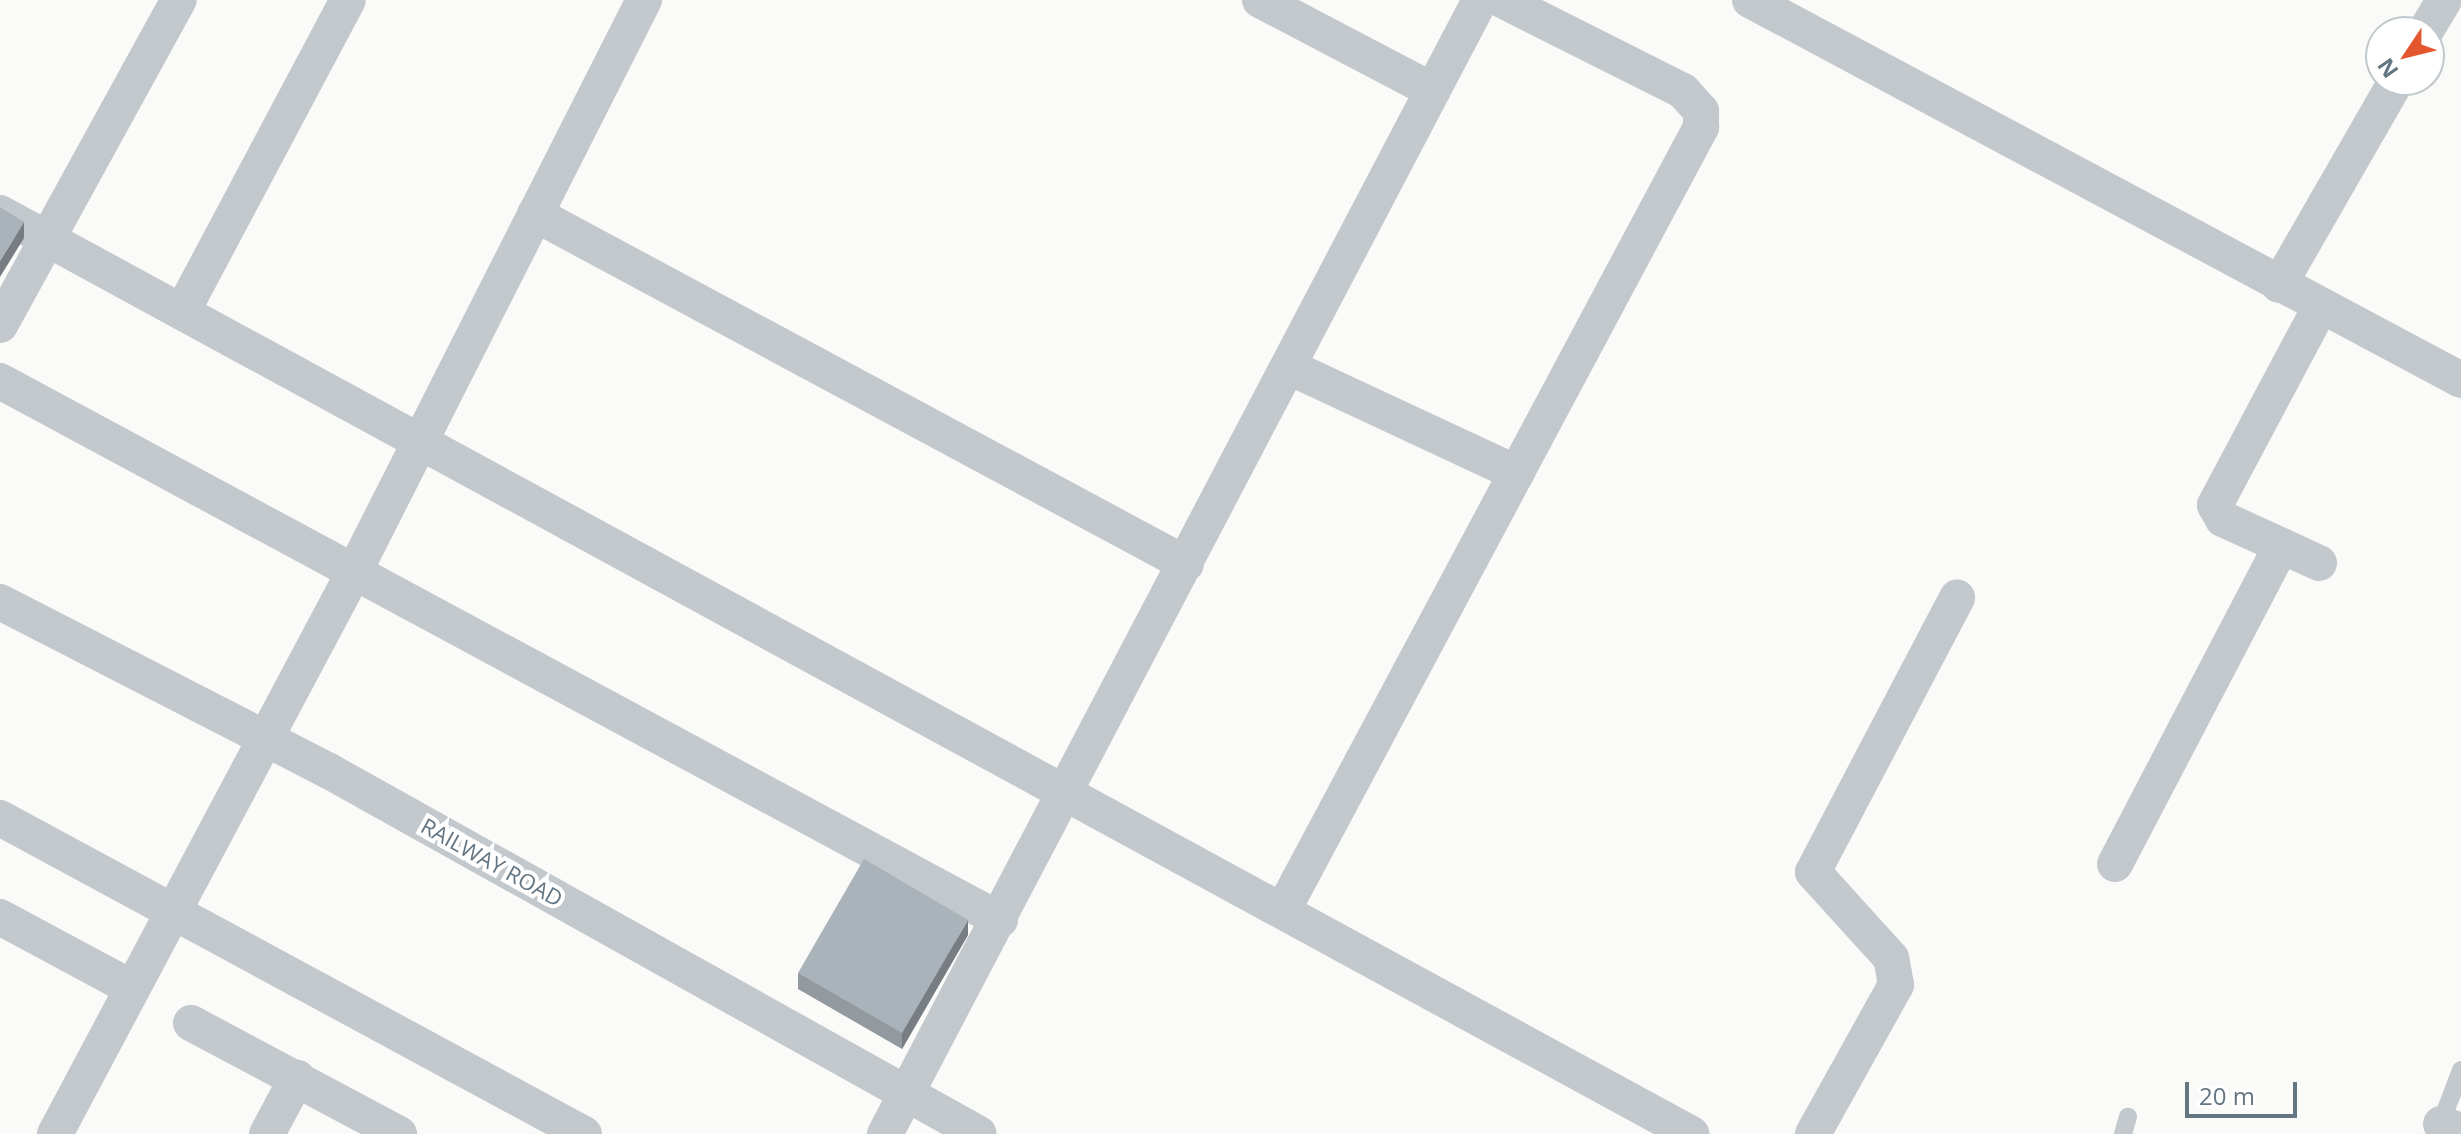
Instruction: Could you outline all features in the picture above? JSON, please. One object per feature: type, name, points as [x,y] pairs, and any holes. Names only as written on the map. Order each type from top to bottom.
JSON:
[{"type":"street","points":[[0,325],[45,236],[179,0]]},
{"type":"street","points":[[182,312],[348,0]]},
{"type":"street","points":[[55,1134],[261,735],[352,576],[644,0]]},
{"type":"street","points":[[1260,0],[1433,91]]},
{"type":"street","points":[[885,1134],[1000,920],[1480,0]]},
{"type":"street","points":[[1283,910],[1697,139],[1701,111],[1683,91],[1502,0]]},
{"type":"street","points":[[1750,0],[2319,309],[2461,380]]},
{"type":"street","points":[[2279,285],[2388,96]]},
{"type":"street","points":[[0,213],[416,445],[1283,910],[1691,1134]]},
{"type":"street","points":[[535,214],[1186,564]]},
{"type":"street","points":[[2319,309],[2215,505],[2223,519],[2319,563]]},
{"type":"street","points":[[1289,367],[1516,473]]},
{"type":"street","points":[[0,381],[352,576],[1000,920]]},
{"type":"street","points":[[2115,864],[2281,546]]},
{"type":"street","points":[[1813,1134],[1896,985],[1891,958],[1813,872],[1957,598]]},
{"type":"street","name":"RAILWAY ROAD","points":[[0,602],[261,735],[979,1134]]},
{"type":"street","points":[[0,818],[584,1134]]},
{"type":"street","points":[[0,917],[132,988]]},
{"type":"street","points":[[191,1023],[399,1134]]},
{"type":"street","points":[[267,1134],[297,1078]]},
{"type":"lane","points":[[2446,1129],[2461,1070]]},
{"type":"building","points":[[0,207],[24,222],[0,261]]},
{"type":"building","points":[[864,859],[968,920],[902,1033],[798,973]]}]
